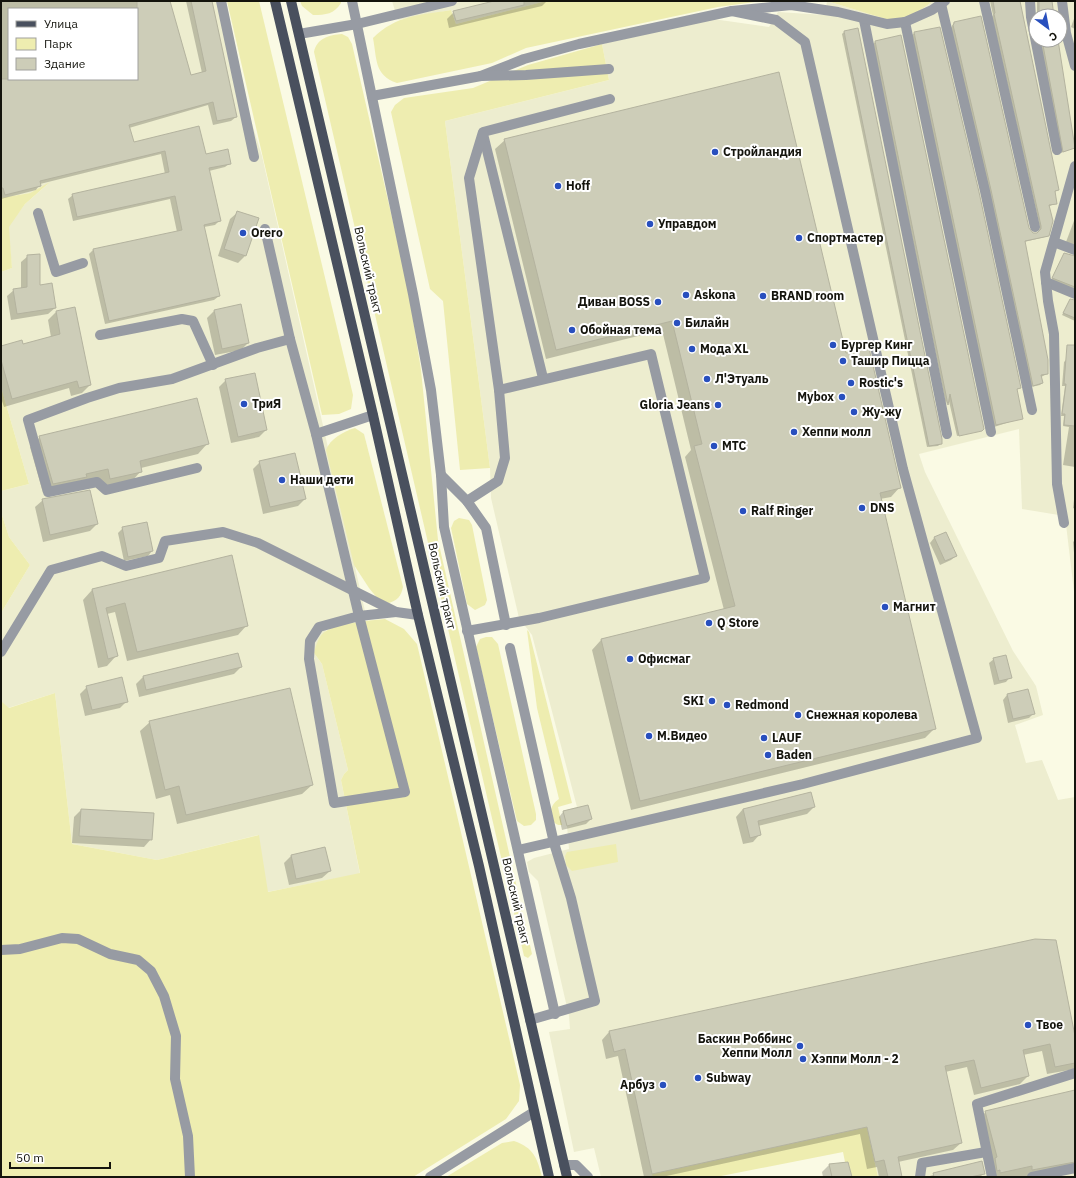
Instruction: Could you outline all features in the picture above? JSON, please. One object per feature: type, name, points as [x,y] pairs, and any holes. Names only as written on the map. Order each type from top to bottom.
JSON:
[{"type":"main road","points":[[275,1],[373,415],[418,615],[479,866],[550,1177]]},
{"type":"main road","name":"Вольский тракт","points":[[291,1],[567,1177]]},
{"type":"street","points":[[221,1],[254,157]]},
{"type":"street","points":[[352,1],[431,390],[441,475],[444,527],[466,631],[555,1014]]},
{"type":"street","points":[[299,34],[357,24],[440,2],[452,1]]},
{"type":"street","points":[[984,1],[1035,227]]},
{"type":"street","points":[[1030,1],[1031,17],[1057,150]]},
{"type":"street","points":[[1062,1],[1075,66]]},
{"type":"street","points":[[481,76],[524,59],[579,44],[732,11],[791,6],[838,12],[864,20],[887,24],[905,22],[943,3],[1032,410]]},
{"type":"street","points":[[518,850],[554,843],[803,784],[978,738],[903,468],[805,42],[776,20],[732,11]]},
{"type":"street","points":[[864,20],[947,434]]},
{"type":"street","points":[[905,22],[991,432]]},
{"type":"street","points":[[372,96],[481,76],[526,75],[609,69]]},
{"type":"street","points":[[483,132],[610,98]]},
{"type":"street","points":[[467,501],[498,481],[505,458],[499,390],[469,178],[483,132]]},
{"type":"street","points":[[483,132],[543,378]]},
{"type":"street","points":[[1064,523],[1057,484],[1054,334],[1045,272],[1075,166]]},
{"type":"street","points":[[1065,202],[1075,206]]},
{"type":"street","points":[[38,213],[56,272],[83,263]]},
{"type":"street","points":[[265,229],[290,339],[316,434],[352,589],[359,616],[405,792],[334,803],[309,658],[310,641],[319,626],[359,616],[396,612],[418,615]]},
{"type":"street","points":[[1054,242],[1075,250]]},
{"type":"street","points":[[1046,282],[1075,294]]},
{"type":"street","points":[[100,335],[182,319],[193,321],[213,365]]},
{"type":"street","points":[[197,468],[106,490],[97,482],[48,492],[28,420],[119,388],[172,379],[257,348],[290,339]]},
{"type":"street","points":[[466,631],[506,625],[704,578],[651,354],[543,378],[499,390]]},
{"type":"street","points":[[316,434],[373,415]]},
{"type":"street","points":[[441,475],[467,501],[486,528],[506,625]]},
{"type":"street","points":[[1,652],[51,570],[102,556],[126,566],[158,558],[165,541],[223,532],[258,543],[396,612]]},
{"type":"street","points":[[510,648],[554,843],[570,898],[594,1001],[555,1014],[530,1020]]},
{"type":"street","points":[[1,950],[20,949],[62,938],[78,939],[110,954],[138,960],[150,971],[164,996],[176,1036],[175,1079],[188,1136],[190,1177]]},
{"type":"street","points":[[992,1177],[977,1104],[1075,1073]]},
{"type":"street","points":[[430,1177],[534,1112]]},
{"type":"street","points":[[920,1177],[922,1163],[986,1152]]},
{"type":"street","points":[[564,1166],[576,1164],[588,1177]]},
{"type":"street","points":[[1032,1177],[1075,1168]]},
{"type":"shaded area","points":[[1,1],[226,1],[250,117],[262,156],[367,620],[326,630],[314,653],[322,664],[348,770],[341,780],[360,874],[267,892],[258,835],[157,860],[72,844],[55,693],[8,708],[1,701],[1,613],[30,565],[9,537],[1,512],[1,491],[29,484],[1,387],[1,272],[12,268],[8,227],[25,204],[48,184],[30,193],[1,198]]},
{"type":"shaded area","points":[[392,1],[546,1],[456,24],[451,10],[398,20]]},
{"type":"shaded area","points":[[827,1],[902,24],[933,1],[1075,1],[1075,600],[1065,516],[1022,509],[1019,429],[919,454],[925,472],[1013,651],[1036,686],[1043,715],[1015,725],[1026,763],[1042,760],[1058,800],[1075,797],[1075,1177],[878,1177],[867,1127],[665,1177],[601,1177],[594,1148],[574,1152],[549,1032],[570,1029],[569,1016],[538,881],[529,872],[527,862],[534,858],[569,849],[567,826],[563,811],[577,807],[532,635],[519,618],[491,498],[490,468],[445,121],[609,80],[602,44],[713,19],[769,27],[778,12],[825,15]]},
{"type":"green space","points":[[227,1],[259,1],[353,395],[351,409],[339,414],[322,415]]},
{"type":"green space","points":[[300,1],[341,1],[341,3],[336,10],[332,12],[322,15],[313,15],[302,6]]},
{"type":"green space","points":[[546,1],[762,1],[718,7],[526,48],[492,63],[397,83],[384,76],[380,71],[376,59],[373,38],[382,30],[400,20],[419,15],[451,10],[456,24]]},
{"type":"green space","points":[[827,1],[933,1],[902,24]]},
{"type":"green space","points":[[342,34],[348,37],[352,44],[408,287],[421,370],[438,540],[532,954],[528,958],[524,956],[314,52],[318,43],[324,38]]},
{"type":"green space","points":[[602,44],[609,80],[445,121],[490,468],[460,470],[443,301],[430,289],[391,112],[395,105],[404,98],[473,88],[528,65]]},
{"type":"green space","points":[[50,182],[25,204],[9,227],[12,268],[1,272],[1,198],[30,193]]},
{"type":"green space","points":[[1,387],[29,484],[1,491]]},
{"type":"green space","points":[[355,428],[364,434],[403,587],[399,597],[389,603],[378,599],[354,565],[326,450],[331,442],[338,436]]},
{"type":"green space","points":[[1,512],[9,537],[30,565],[1,613]]},
{"type":"green space","points":[[459,518],[469,520],[472,525],[487,600],[485,605],[475,610],[467,604],[451,528],[454,521]]},
{"type":"green space","points":[[385,619],[404,629],[417,644],[520,1085],[519,1101],[506,1119],[413,1177],[1,1177],[1,701],[9,708],[55,693],[72,844],[157,860],[259,835],[268,892],[360,873],[341,780],[348,770],[322,664],[314,653],[321,635],[326,631],[338,626]]},
{"type":"green space","points":[[527,630],[529,632],[572,803],[558,807],[562,825],[554,822],[551,815],[552,807],[559,799],[537,708]]},
{"type":"green space","points":[[492,637],[498,644],[536,814],[536,820],[531,825],[524,826],[517,821],[476,647],[480,639]]},
{"type":"green space","points":[[616,844],[618,862],[572,871],[566,865],[565,856],[567,852]]},
{"type":"green space","points":[[867,1127],[878,1177],[852,1177],[848,1162],[845,1162],[843,1152],[716,1177],[653,1177],[652,1174]]},
{"type":"green space","points":[[514,1141],[526,1147],[534,1154],[542,1177],[446,1177],[502,1143]]},
{"type":"building","points":[[137,1],[170,1],[191,75],[206,71],[191,1],[212,1],[237,117],[217,121],[213,102],[129,125],[134,142],[199,126],[206,154],[228,149],[231,164],[209,168],[221,221],[204,225],[220,296],[109,321],[93,249],[182,230],[175,196],[77,217],[72,194],[169,172],[165,151],[40,181],[41,186],[5,195],[3,188],[1,188],[1,79],[138,80]]},
{"type":"building","points":[[494,1],[524,1],[524,5],[456,21],[453,11]]},
{"type":"building","points":[[993,1],[1020,1],[1028,40],[1028,48],[1030,48],[1059,190],[1055,191],[1057,204],[1049,205],[1053,221],[1049,236],[1025,241],[1048,360],[1048,374],[1041,375],[1043,383],[1033,386],[991,190],[953,25],[954,22],[981,16],[1029,228],[1033,233],[1037,233],[1041,229],[1041,226]]},
{"type":"building","points":[[1039,1],[1052,1],[1053,8],[1039,8]]},
{"type":"building","points":[[940,27],[979,192],[1021,388],[1017,389],[1023,419],[996,425],[914,32]]},
{"type":"building","points":[[858,28],[942,444],[929,446],[847,47],[844,31]]},
{"type":"building","points":[[901,35],[984,429],[982,431],[959,436],[950,394],[948,405],[875,41]]},
{"type":"building","points":[[1044,48],[1059,48],[1075,148],[1063,152]]},
{"type":"building","name":"Хеппи молл","points":[[779,72],[846,353],[869,348],[901,488],[880,493],[936,729],[640,801],[601,639],[735,606],[694,446],[702,444],[672,321],[556,350],[504,139]]},
{"type":"building","points":[[237,211],[259,218],[246,256],[224,249]]},
{"type":"building","points":[[1064,253],[1075,256],[1075,287],[1052,278]]},
{"type":"building","points":[[40,254],[40,285],[52,283],[56,308],[17,314],[13,289],[27,287],[27,255]]},
{"type":"building","points":[[1070,299],[1075,300],[1075,318],[1063,313]]},
{"type":"building","points":[[241,304],[249,343],[222,349],[214,310]]},
{"type":"building","points":[[75,307],[91,385],[79,388],[77,381],[12,399],[1,360],[1,346],[22,340],[23,344],[60,334],[56,311]]},
{"type":"building","points":[[1067,345],[1075,345],[1075,426],[1064,425],[1065,414],[1062,414],[1066,384],[1064,384]]},
{"type":"building","points":[[255,373],[267,430],[238,437],[225,379]]},
{"type":"building","points":[[197,398],[209,444],[140,461],[142,472],[110,479],[108,469],[86,474],[87,477],[53,484],[39,436]]},
{"type":"building","name":"Наши дети","points":[[295,453],[306,499],[270,507],[259,461]]},
{"type":"building","points":[[90,490],[98,524],[50,535],[42,499]]},
{"type":"building","points":[[147,522],[153,551],[128,557],[122,527]]},
{"type":"building","points":[[946,532],[957,556],[945,561],[934,537]]},
{"type":"building","points":[[232,555],[248,626],[137,652],[125,603],[106,608],[118,656],[108,659],[92,589]]},
{"type":"building","points":[[238,653],[242,667],[146,690],[143,676]]},
{"type":"building","points":[[1006,655],[1012,678],[999,681],[993,658]]},
{"type":"building","points":[[122,677],[128,702],[92,710],[86,686]]},
{"type":"building","points":[[290,688],[313,785],[186,815],[179,786],[165,790],[149,721]]},
{"type":"building","points":[[1028,689],[1035,714],[1013,719],[1007,694]]},
{"type":"building","points":[[811,792],[815,807],[758,821],[761,835],[750,838],[743,809]]},
{"type":"building","points":[[588,805],[592,819],[567,826],[563,811]]},
{"type":"building","points":[[81,809],[154,813],[152,840],[79,836]]},
{"type":"building","points":[[325,847],[331,871],[296,879],[291,855]]},
{"type":"building","name":"Хэппи Молл - 2","points":[[1035,939],[1056,940],[1075,1036],[1075,1063],[1055,1067],[1050,1044],[1023,1050],[1029,1076],[981,1088],[974,1060],[945,1066],[962,1143],[898,1157],[902,1177],[888,1177],[884,1160],[875,1162],[867,1127],[652,1174],[625,1049],[614,1052],[609,1031]]},
{"type":"building","points":[[1075,1090],[1075,1162],[1032,1170],[1032,1166],[1000,1173],[1000,1170],[997,1171],[995,1158],[997,1157],[985,1111]]},
{"type":"building","points":[[982,1161],[985,1174],[970,1177],[934,1177],[933,1173]]},
{"type":"building","points":[[848,1162],[852,1177],[832,1177],[829,1164]]},
{"type":"place","name":"Стройландия","points":[[715,152]]},
{"type":"place","name":"Hoff","points":[[558,186]]},
{"type":"place","name":"Управдом","points":[[650,224]]},
{"type":"place","name":"Orero","points":[[243,233]]},
{"type":"place","name":"Спортмастер","points":[[799,238]]},
{"type":"place","name":"Askona","points":[[686,295]]},
{"type":"place","name":"BRAND room","points":[[763,296]]},
{"type":"place","name":"Диван BOSS","points":[[658,302]]},
{"type":"place","name":"Билайн","points":[[677,323]]},
{"type":"place","name":"Обойная тема","points":[[572,330]]},
{"type":"place","name":"Бургер Кинг","points":[[833,345]]},
{"type":"place","name":"Мода XL","points":[[692,349]]},
{"type":"place","name":"Ташир Пицца","points":[[843,361]]},
{"type":"place","name":"Л'Этуаль","points":[[707,379]]},
{"type":"place","name":"Rostic's","points":[[851,383]]},
{"type":"place","name":"Mybox","points":[[842,397]]},
{"type":"place","name":"ТриЯ","points":[[244,404]]},
{"type":"place","name":"Gloria Jeans","points":[[718,405]]},
{"type":"place","name":"Жу-жу","points":[[854,412]]},
{"type":"place","name":"Хеппи молл","points":[[794,432]]},
{"type":"place","name":"МТС","points":[[714,446]]},
{"type":"place","name":"Наши дети","points":[[282,480]]},
{"type":"place","name":"DNS","points":[[862,508]]},
{"type":"place","name":"Ralf Ringer","points":[[743,511]]},
{"type":"place","name":"Магнит","points":[[885,607]]},
{"type":"place","name":"Q Store","points":[[709,623]]},
{"type":"place","name":"Офисмаг","points":[[630,659]]},
{"type":"place","name":"SKI","points":[[712,701]]},
{"type":"place","name":"Redmond","points":[[727,705]]},
{"type":"place","name":"Снежная королева","points":[[798,715]]},
{"type":"place","name":"М.Видео","points":[[649,736]]},
{"type":"place","name":"LAUF","points":[[764,738]]},
{"type":"place","name":"Baden","points":[[768,755]]},
{"type":"place","name":"Твое","points":[[1028,1025]]},
{"type":"place","name":"Баскин Роббинс Хеппи Молл","points":[[800,1046]]},
{"type":"place","name":"Хэппи Молл - 2","points":[[803,1059]]},
{"type":"place","name":"Subway","points":[[698,1078]]},
{"type":"place","name":"Арбуз","points":[[663,1085]]}]
